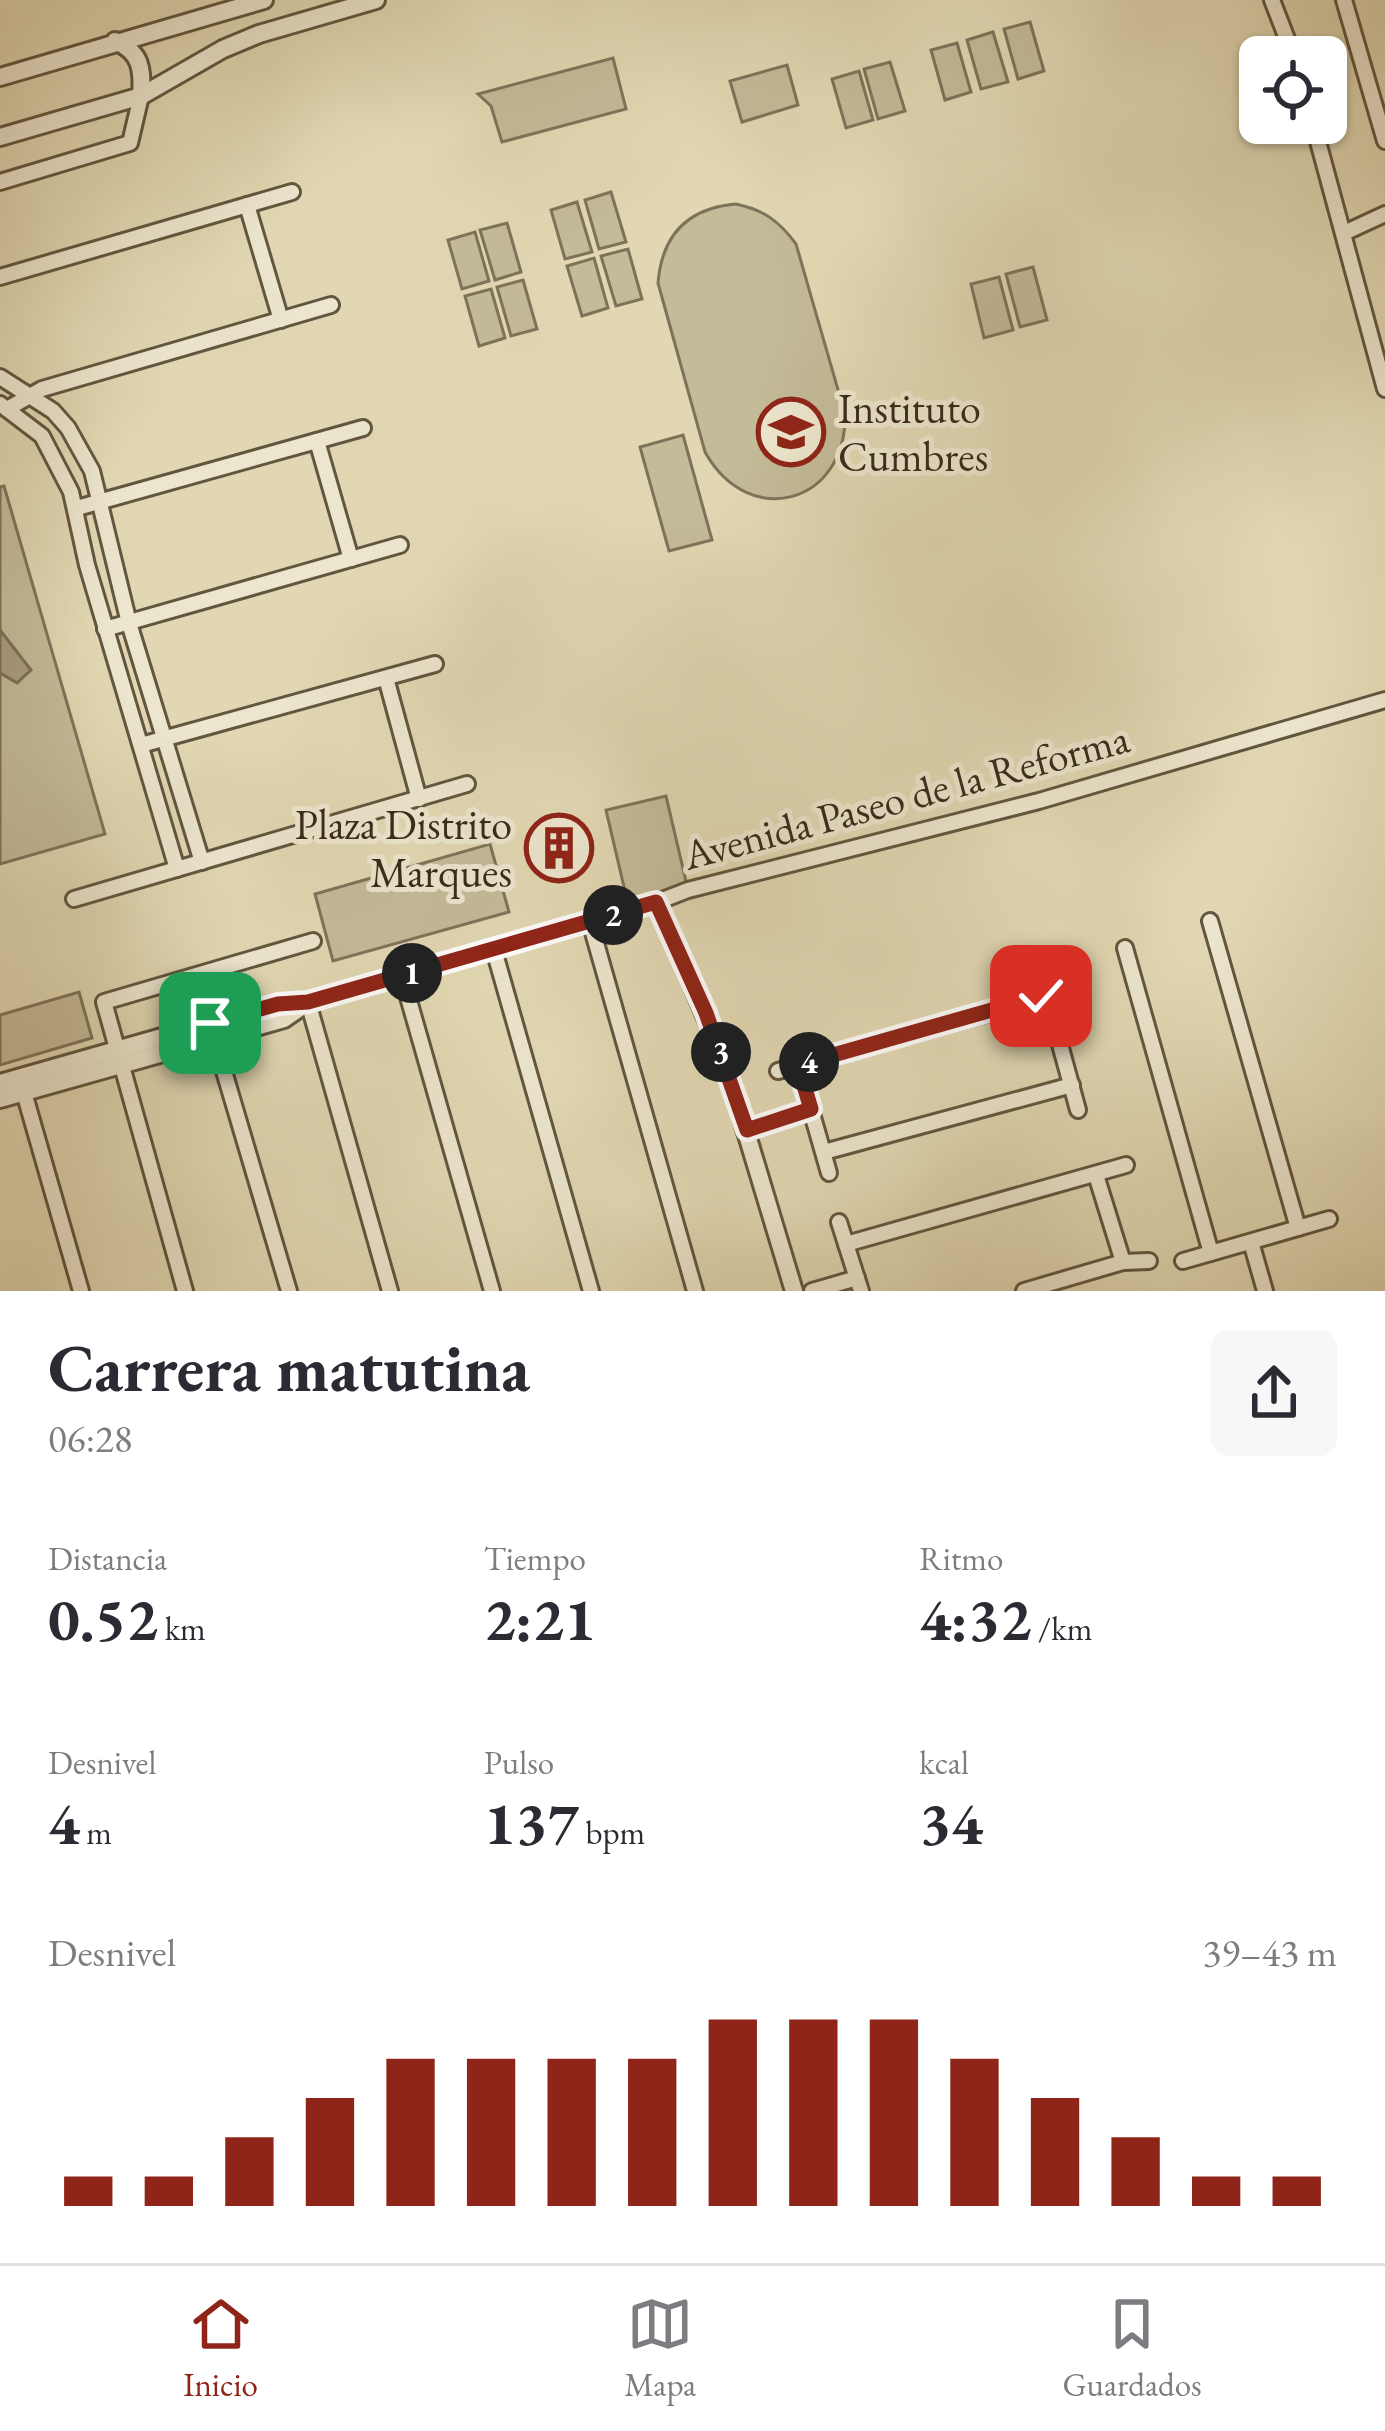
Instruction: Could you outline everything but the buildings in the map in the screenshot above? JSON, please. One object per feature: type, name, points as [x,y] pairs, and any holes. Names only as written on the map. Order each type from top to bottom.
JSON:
[{"type":"street","points":[[0,76],[264,0]]},
{"type":"street","points":[[0,137],[141,96],[241,41],[376,0]]},
{"type":"street","points":[[1272,0],[1286,36]]},
{"type":"street","points":[[1344,0],[1385,141]]},
{"type":"street","points":[[0,182],[130,143],[141,96],[141,61],[130,47],[115,40]]},
{"type":"street","points":[[1319,144],[1385,389]]},
{"type":"street","points":[[0,277],[292,192]]},
{"type":"street","points":[[247,205],[281,320]]},
{"type":"street","points":[[1344,232],[1385,214]]},
{"type":"street","points":[[3,407],[28,395],[331,305]]},
{"type":"street","points":[[0,377],[53,411],[92,471],[129,623],[202,862]]},
{"type":"street","points":[[3,407],[30,425],[51,448],[77,508],[87,565],[177,869]]},
{"type":"street","points":[[77,508],[363,428]]},
{"type":"street","points":[[317,441],[351,559]]},
{"type":"street","points":[[105,629],[400,545]]},
{"type":"street","points":[[141,745],[435,664]]},
{"type":"street","points":[[386,678],[419,799]]},
{"type":"street","name":"Avenida Paseo de la Reforma","points":[[0,1099],[22,1085],[212,1030],[284,1018],[308,1002],[688,890],[1040,802],[1385,700]]},
{"type":"street","points":[[74,899],[467,784]]},
{"type":"street","points":[[656,902],[706,1013],[747,1130],[794,1291]]},
{"type":"street","points":[[1210,921],[1298,1228]]},
{"type":"street","points":[[590,922],[695,1291]]},
{"type":"street","points":[[185,1291],[104,1002],[313,941]]},
{"type":"street","points":[[1124,948],[1210,1253]]},
{"type":"street","points":[[494,950],[592,1291]]},
{"type":"street","points":[[403,976],[492,1291]]},
{"type":"street","points":[[778,1071],[1047,997],[1063,988]]},
{"type":"street","points":[[1047,997],[1078,1109]]},
{"type":"street","points":[[308,1002],[390,1291]]},
{"type":"street","points":[[212,1030],[289,1291]]},
{"type":"street","points":[[798,1065],[829,1173]]},
{"type":"street","name":"Avenida Paseo de la Reforma","points":[[0,1083],[22,1085]]},
{"type":"street","points":[[824,1152],[1072,1084]]},
{"type":"street","points":[[22,1085],[81,1291]]},
{"type":"street","points":[[747,1130],[811,1109]]},
{"type":"street","points":[[846,1244],[1126,1165]]},
{"type":"street","points":[[1096,1174],[1123,1262]]},
{"type":"street","points":[[1183,1261],[1329,1219]]},
{"type":"street","points":[[812,1291],[859,1285],[839,1222]]},
{"type":"street","points":[[1251,1241],[1265,1291]]},
{"type":"street","points":[[1024,1291],[1123,1262],[1149,1261]]},
{"type":"shaded area","points":[[1030,22],[1044,71],[1018,79],[1004,29]]},
{"type":"shaded area","points":[[993,32],[1008,82],[981,89],[967,40]]},
{"type":"shaded area","points":[[957,43],[971,92],[945,100],[931,50]]},
{"type":"shaded area","points":[[613,58],[626,109],[502,142],[491,106],[478,94]]},
{"type":"shaded area","points":[[890,62],[905,111],[878,119],[864,69]]},
{"type":"shaded area","points":[[787,65],[798,105],[742,122],[730,81]]},
{"type":"shaded area","points":[[859,71],[873,120],[846,128],[832,79]]},
{"type":"shaded area","points":[[611,192],[626,242],[599,249],[585,200]]},
{"type":"shaded area","points":[[577,202],[592,252],[565,259],[551,210]]},
{"type":"shaded area","points":[[736,204],[770,218],[796,244],[845,414],[841,445],[830,469],[813,486],[792,496],[769,498],[746,492],[724,477],[705,452],[658,283],[665,251],[680,227],[704,211]]},
{"type":"shaded area","points":[[507,223],[521,272],[495,280],[480,230]]},
{"type":"shaded area","points":[[475,232],[489,281],[462,289],[448,240]]},
{"type":"shaded area","points":[[628,249],[642,299],[616,306],[601,256]]},
{"type":"shaded area","points":[[594,258],[608,308],[582,316],[567,266]]},
{"type":"shaded area","points":[[1033,267],[1047,320],[1020,327],[1006,274]]},
{"type":"shaded area","points":[[999,277],[1013,330],[984,338],[971,284]]},
{"type":"shaded area","points":[[523,280],[537,329],[511,336],[497,287]]},
{"type":"shaded area","points":[[491,289],[505,338],[479,346],[465,296]]},
{"type":"shaded area","points":[[683,435],[712,540],[669,551],[640,447]]},
{"type":"shaded area","points":[[4,486],[105,834],[0,864],[0,487]]},
{"type":"shaded area","points":[[0,630],[31,670],[17,683],[0,673]]},
{"type":"shaded area","points":[[666,796],[688,890],[628,904],[606,810]]},
{"type":"shaded area","points":[[490,844],[509,912],[333,961],[315,894]]},
{"type":"shaded area","points":[[79,992],[92,1038],[0,1065],[0,1015]]},
{"type":"place","name":"Instituto Cumbres","points":[[791,432]]},
{"type":"place","name":"Plaza Distrito Marques","points":[[559,848]]},
{"type":"route","points":[[210,1023],[278,1004],[308,1002],[656,902],[706,1013],[747,1130],[811,1109],[798,1065],[1041,996]]}]
